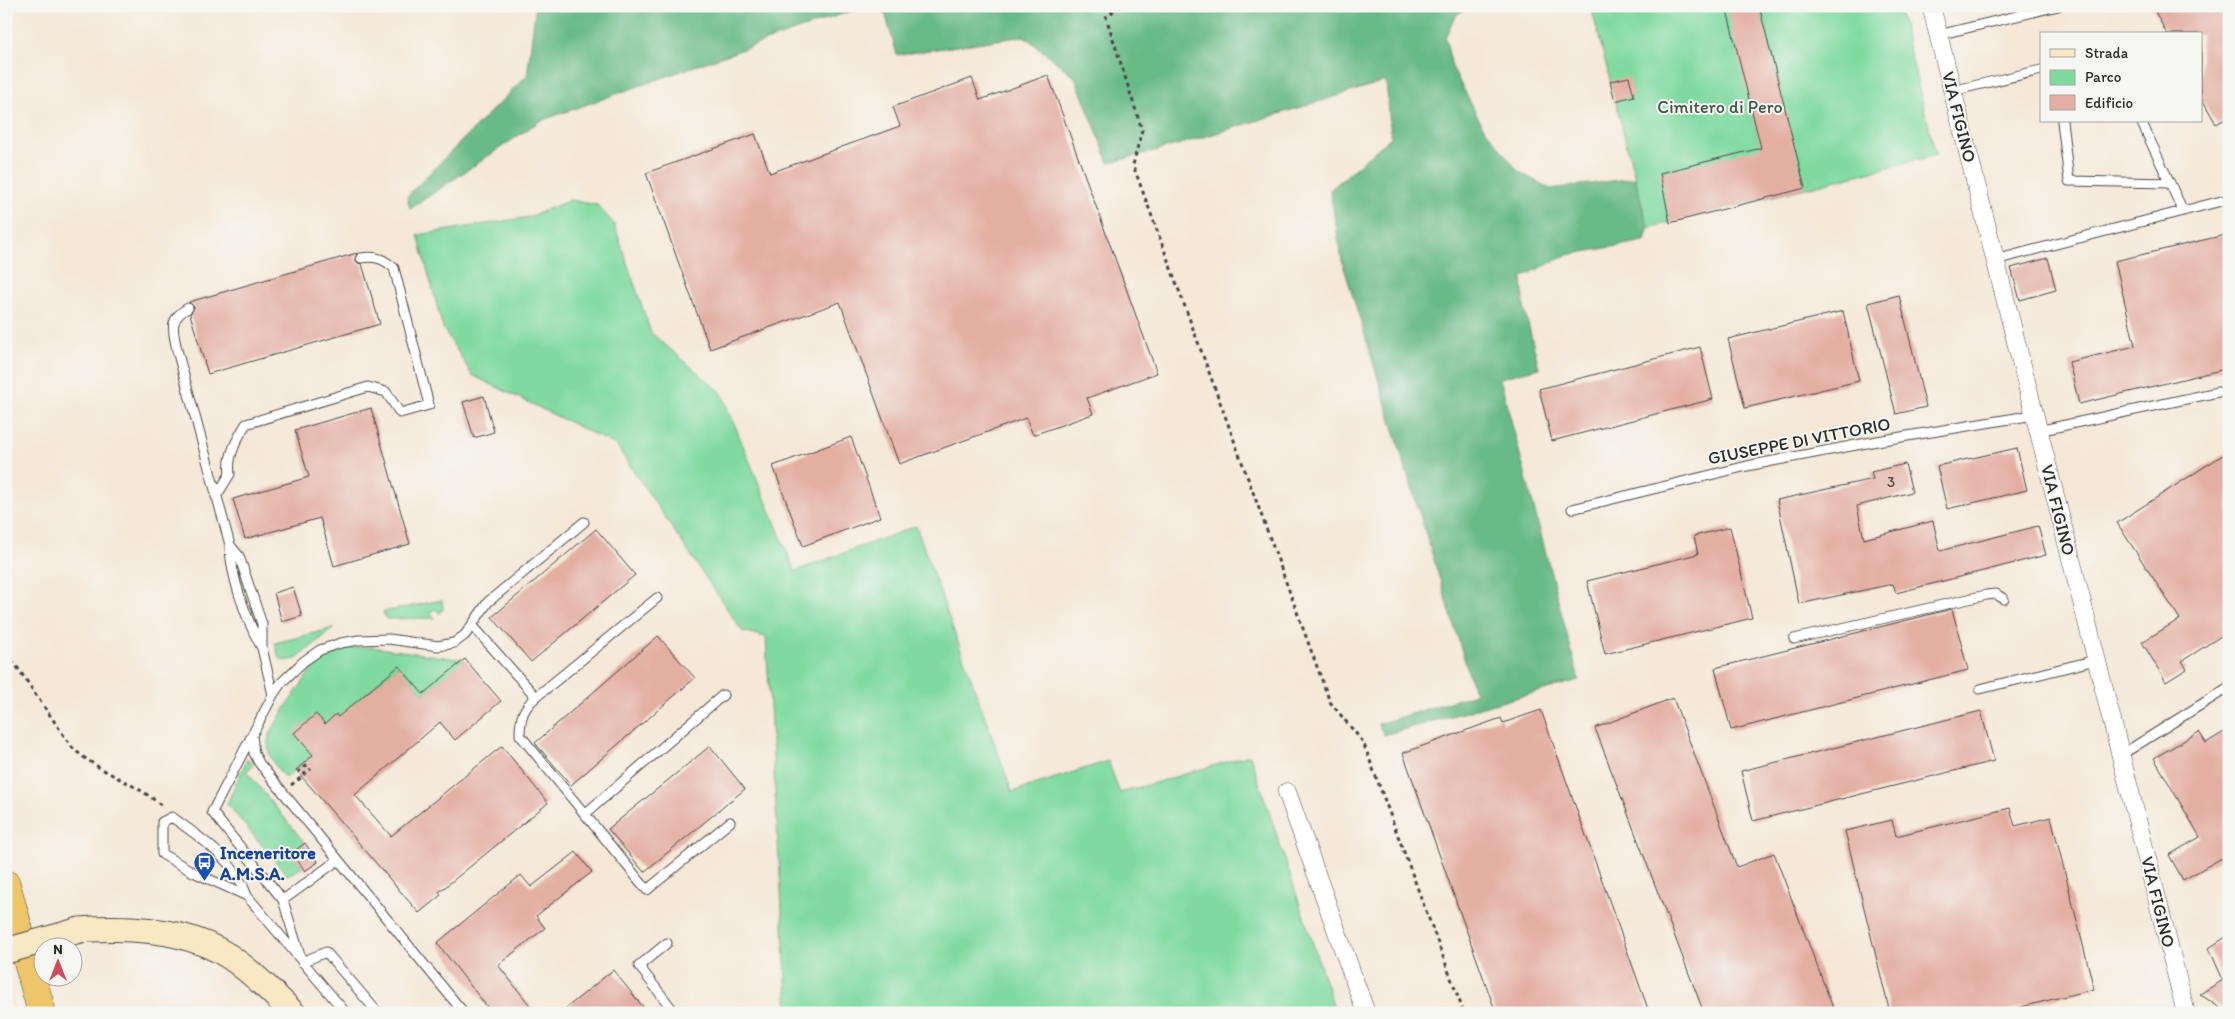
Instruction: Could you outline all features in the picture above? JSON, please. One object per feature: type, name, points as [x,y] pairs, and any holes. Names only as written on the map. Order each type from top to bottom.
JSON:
[{"type":"highway","points":[[6,884],[42,1013]]},
{"type":"street","name":"VIA FIGINO","points":[[1931,6],[2186,1013]]},
{"type":"street","points":[[1288,792],[1366,1013]]},
{"type":"street","points":[[6,951],[80,930],[106,928],[138,929],[167,933],[200,942],[228,956],[261,981],[293,1013]]},
{"type":"lane","points":[[1938,35],[2058,6]]},
{"type":"lane","points":[[1952,91],[2040,70]]},
{"type":"lane","points":[[2062,122],[2069,181],[2170,183]]},
{"type":"lane","points":[[2141,122],[2183,211]]},
{"type":"lane","points":[[1995,260],[2229,199]]},
{"type":"lane","points":[[216,497],[230,474],[228,463],[237,439],[246,424],[368,386],[386,392],[400,413],[429,406],[394,268],[385,260],[373,256],[360,258]]},
{"type":"lane","points":[[188,308],[178,314],[174,322],[174,333],[230,545],[230,560],[251,629],[262,648],[273,695]]},
{"type":"lane","name":"GIUSEPPE DI VITTORIO","points":[[1572,509],[1747,466],[1876,441],[2036,423],[2218,392]]},
{"type":"lane","points":[[302,962],[283,900],[212,812],[273,695],[281,683],[320,650],[350,641],[389,639],[438,646],[454,643],[465,635],[488,602],[584,522]]},
{"type":"lane","points":[[1794,639],[1986,595],[1996,594],[2004,599]]},
{"type":"lane","points":[[657,598],[526,706],[522,715],[520,735],[647,890],[730,822]]},
{"type":"lane","points":[[472,625],[536,697]]},
{"type":"lane","points":[[1980,689],[2096,660]]},
{"type":"lane","points":[[2121,755],[2229,687]]},
{"type":"lane","points":[[585,814],[723,695]]},
{"type":"lane","points":[[252,734],[254,753],[259,763],[464,1013]]},
{"type":"lane","points":[[247,896],[194,872],[162,854],[162,822],[172,818],[205,841],[238,875],[247,896],[346,1013]]},
{"type":"lane","points":[[283,900],[338,860]]},
{"type":"lane","points":[[667,943],[639,966],[675,1013]]},
{"type":"lane","points":[[302,962],[326,952],[378,1013]]},
{"type":"path","points":[[1120,6],[1106,17],[1142,130],[1132,164],[1330,702],[1363,742],[1464,1013]]},
{"type":"path","points":[[6,655],[15,664],[71,746],[82,758],[154,798],[172,818]]},
{"type":"path","points":[[307,764],[299,771],[303,775],[311,769]]},
{"type":"green space","points":[[534,6],[865,6],[540,121],[410,209],[407,196],[527,75],[535,12]]},
{"type":"green space","points":[[883,6],[1472,6],[1457,14],[1445,37],[1452,67],[1482,125],[1518,171],[1550,189],[1635,178],[1648,228],[1645,241],[1567,255],[1522,277],[1524,307],[1539,368],[1500,378],[1579,680],[1384,735],[1378,724],[1475,694],[1342,261],[1330,190],[1391,137],[1386,81],[1181,144],[1109,163],[1075,77],[1024,36],[897,55]]},
{"type":"green space","name":"Cimitero di Pero","points":[[1591,6],[1898,6],[1936,155],[1648,228]]},
{"type":"green space","points":[[570,200],[597,205],[614,224],[651,333],[721,392],[795,571],[916,526],[1012,792],[1108,761],[1120,793],[1250,755],[1336,1013],[788,1013],[766,637],[742,631],[616,445],[472,375],[443,328],[418,235],[529,217]]},
{"type":"green space","points":[[442,600],[443,609],[440,614],[435,609],[430,612],[435,618],[386,619],[383,612]]},
{"type":"green space","points":[[334,628],[296,659],[284,661],[279,658],[275,643]]},
{"type":"green space","points":[[372,647],[465,660],[423,694],[398,666],[355,703],[356,737],[336,715],[325,724],[313,755],[285,778],[275,765],[269,752],[268,741],[274,727],[293,696],[312,669],[321,661],[339,651]]},
{"type":"green space","points":[[247,759],[253,766],[246,771],[305,843],[292,853],[302,868],[287,875],[227,804]]},
{"type":"building","points":[[1726,6],[1759,6],[1805,188],[1670,223],[1660,173],[1761,148]]},
{"type":"building","points":[[2152,6],[2221,6],[2229,20],[2229,117],[2216,124],[2202,99],[2202,32],[2166,32]]},
{"type":"building","points":[[1048,75],[1157,373],[1087,398],[1093,414],[1033,435],[1026,418],[899,464],[840,302],[710,349],[646,173],[755,134],[770,173],[900,126],[893,107],[972,78],[980,100]]},
{"type":"building","points":[[1629,77],[1634,96],[1615,101],[1610,81]]},
{"type":"building","points":[[2229,234],[2229,368],[2079,404],[2069,362],[2135,346],[2115,261]]},
{"type":"building","points":[[357,253],[355,259],[358,263],[362,264],[380,324],[208,374],[190,314],[194,307],[189,302]]},
{"type":"building","points":[[2048,258],[2056,290],[2020,300],[2011,268]]},
{"type":"building","points":[[1899,295],[1926,407],[1896,414],[1868,303]]},
{"type":"building","points":[[1843,311],[1859,381],[1745,408],[1728,339]]},
{"type":"building","points":[[1700,347],[1713,399],[1552,441],[1539,389]]},
{"type":"building","points":[[484,396],[494,432],[474,438],[463,402]]},
{"type":"building","points":[[371,408],[410,544],[334,566],[320,518],[245,539],[233,499],[309,477],[295,430]]},
{"type":"building","points":[[851,437],[880,517],[803,546],[773,466]]},
{"type":"building","points":[[2017,448],[2027,490],[1947,509],[1937,466]]},
{"type":"building","points":[[2229,451],[2229,631],[2182,661],[2187,669],[2166,682],[2142,642],[2180,619],[2117,523]]},
{"type":"building","points":[[1905,464],[1912,492],[1857,506],[1864,539],[1933,521],[1940,551],[2038,526],[2046,555],[1896,593],[1893,584],[1799,604],[1777,500],[1873,479],[1871,472]]},
{"type":"building","points":[[1730,527],[1752,618],[1605,654],[1587,581],[1698,554],[1694,536]]},
{"type":"building","points":[[596,529],[635,575],[531,662],[492,617]]},
{"type":"building","points":[[293,587],[302,616],[282,622],[274,593]]},
{"type":"building","points":[[1952,609],[1968,670],[1731,730],[1715,668]]},
{"type":"building","points":[[658,636],[695,678],[571,785],[535,743]]},
{"type":"building","points":[[465,659],[501,701],[455,740],[440,722],[355,795],[391,836],[502,746],[548,803],[439,892],[441,895],[419,913],[296,770],[313,755],[294,733],[316,714],[325,724],[336,714],[338,717],[399,666],[423,694]]},
{"type":"building","points":[[1673,698],[1737,867],[1774,853],[1835,1013],[1704,1013],[1595,728]]},
{"type":"building","points":[[1541,710],[1648,1009],[1637,1013],[1496,1013],[1403,753],[1501,718],[1503,723]]},
{"type":"building","points":[[1981,711],[1994,761],[1753,821],[1741,771]]},
{"type":"building","points":[[2229,729],[2229,854],[2183,880],[2169,855],[2200,837],[2154,758],[2199,732],[2206,743]]},
{"type":"building","points":[[710,746],[745,789],[644,872],[608,829]]},
{"type":"building","points":[[2010,808],[2015,826],[2051,817],[2094,989],[1997,1013],[1890,1013],[1845,831],[1892,820],[1896,836]]},
{"type":"building","points":[[305,843],[318,862],[305,871],[292,853]]},
{"type":"building","points":[[576,852],[592,872],[536,916],[545,928],[498,965],[536,1013],[492,1013],[437,943],[521,875],[531,887]]},
{"type":"building","points":[[2229,935],[2229,1013],[2227,1013],[2200,994],[2223,980],[2209,948]]},
{"type":"building","points":[[613,970],[648,1013],[560,1013]]},
{"type":"place","name":"Inceneritore A.M.S.A.","points":[[204,882]]}]
